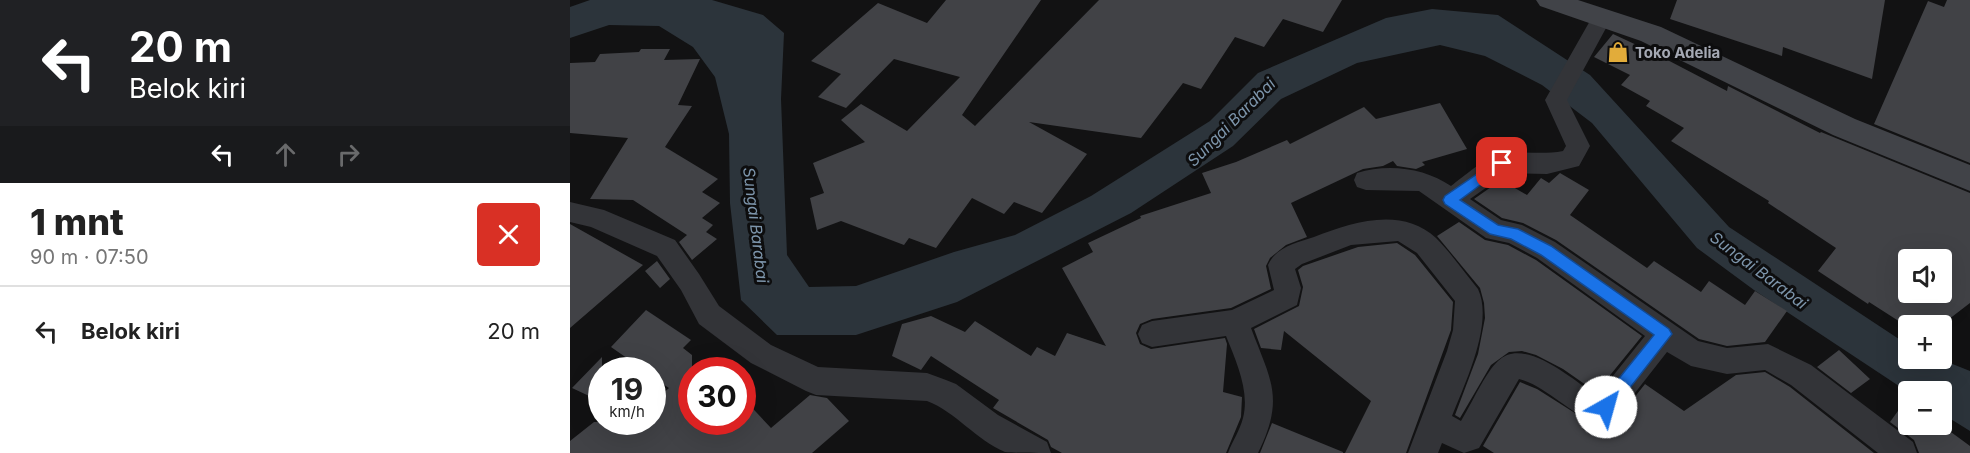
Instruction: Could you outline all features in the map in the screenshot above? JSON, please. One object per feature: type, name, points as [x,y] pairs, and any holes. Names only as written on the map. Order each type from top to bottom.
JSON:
[{"type":"main road","points":[[1550,0],[1651,34],[1844,127],[1970,178]]},
{"type":"street","points":[[1450,200],[1502,163],[1547,164],[1571,159],[1578,146],[1556,100],[1602,17]]},
{"type":"street","points":[[1366,180],[1413,179],[1427,183],[1495,230],[1513,233],[1546,250],[1691,353],[1727,361],[1768,357],[1801,375],[1884,448]]},
{"type":"street","points":[[570,212],[595,217],[666,248],[690,282],[709,315],[761,354],[816,381],[927,387],[946,394],[987,425],[1036,453]]},
{"type":"street","points":[[1152,334],[1235,322],[1279,303],[1287,297],[1288,288],[1281,265],[1293,256],[1350,234],[1401,230],[1426,245],[1457,282],[1468,297],[1470,304],[1469,320],[1456,362],[1423,453]]},
{"type":"street","points":[[1235,322],[1251,366],[1259,399],[1257,421],[1243,453]]},
{"type":"street","points":[[1434,423],[1464,438],[1468,437],[1507,371],[1520,366],[1537,372],[1598,411],[1606,407],[1664,334]]},
{"type":"water","name":"Sungai Barabai","points":[[590,0],[712,0],[763,15],[784,33],[781,99],[787,255],[809,287],[856,286],[954,252],[1015,235],[1091,196],[1210,121],[1258,73],[1386,18],[1432,9],[1498,15],[1590,75],[1729,227],[1898,338],[1898,369],[1952,369],[1952,364],[1970,371],[1970,431],[1952,420],[1952,381],[1898,381],[1898,385],[1754,290],[1697,248],[1592,123],[1542,85],[1485,56],[1440,45],[1357,63],[1281,99],[1233,146],[1131,213],[957,302],[856,335],[777,335],[741,300],[730,203],[729,134],[715,77],[693,47],[659,26],[609,25],[570,38],[570,7]]},
{"type":"building","points":[[946,0],[1041,0],[962,115],[975,126],[1099,0],[1342,0],[1323,32],[1283,19],[1264,47],[1235,37],[1201,89],[1183,83],[1141,138],[1029,122],[1087,154],[1042,213],[1014,202],[1004,214],[972,198],[936,248],[909,238],[904,245],[841,221],[817,230],[810,198],[824,193],[813,163],[865,142],[841,120],[861,104],[907,131],[960,77],[894,59],[846,108],[818,97],[841,74],[811,61],[878,3],[927,23]]},
{"type":"building","points":[[1677,0],[1885,0],[1872,79],[1783,47],[1782,56],[1670,19]]},
{"type":"building","points":[[1947,0],[1970,0],[1970,163],[1874,124],[1928,1],[1944,7]]},
{"type":"building","points":[[1613,34],[1727,91],[1728,86],[1820,133],[1970,193],[1970,303],[1952,317],[1898,315],[1898,321],[1818,271],[1836,248],[1768,203],[1769,201],[1671,141],[1684,128],[1646,106],[1650,101],[1621,85],[1630,75],[1594,57]]},
{"type":"building","points":[[641,49],[670,49],[664,60],[700,59],[678,105],[692,106],[665,147],[718,179],[702,192],[720,203],[702,218],[713,225],[706,232],[717,239],[692,260],[679,242],[687,235],[633,200],[590,199],[628,138],[570,133],[570,63],[595,62],[600,54],[639,52]]},
{"type":"building","points":[[1440,103],[1467,149],[1422,162],[1425,165],[1416,169],[1397,166],[1393,161],[1383,166],[1363,169],[1291,203],[1307,237],[1286,245],[1270,258],[1266,266],[1271,289],[1231,308],[1152,319],[1140,324],[1136,333],[1140,344],[1151,349],[1225,338],[1227,344],[1223,392],[1242,397],[1241,417],[1226,453],[1062,453],[1051,447],[1048,440],[993,408],[999,400],[931,356],[921,370],[892,356],[902,324],[931,316],[965,332],[975,321],[1031,356],[1037,347],[1055,356],[1067,333],[1106,346],[1062,268],[1093,252],[1088,243],[1141,218],[1140,216],[1211,193],[1202,173],[1236,162],[1287,140],[1290,144],[1364,107],[1376,119]]},
{"type":"building","points":[[1560,173],[1589,190],[1570,215],[1647,268],[1654,261],[1701,292],[1709,281],[1745,305],[1755,291],[1787,311],[1765,342],[1727,346],[1699,339],[1556,240],[1523,223],[1502,218],[1474,199],[1501,180],[1527,195],[1541,178],[1549,183]]},
{"type":"building","points":[[1459,222],[1485,240],[1508,245],[1536,260],[1642,336],[1596,392],[1563,369],[1536,355],[1522,351],[1509,352],[1491,365],[1460,418],[1455,415],[1478,354],[1485,318],[1480,288],[1437,236]]},
{"type":"building","points":[[570,224],[643,265],[570,328]]},
{"type":"building","points":[[1397,243],[1415,255],[1453,302],[1451,330],[1406,453],[1345,453],[1371,401],[1284,331],[1281,350],[1261,348],[1254,329],[1299,306],[1303,287],[1298,270],[1303,266],[1358,247]]},
{"type":"building","points":[[657,261],[670,279],[660,288],[645,271]]},
{"type":"building","points":[[646,310],[691,340],[683,348],[692,357],[678,357],[678,435],[756,435],[756,412],[771,428],[810,395],[827,398],[849,421],[812,453],[570,453],[570,441],[588,427],[588,435],[666,435],[666,391],[669,388],[666,386],[666,357],[625,357],[611,347]]},
{"type":"building","points":[[1839,350],[1870,379],[1851,393],[1817,367]]},
{"type":"building","points":[[588,371],[588,395],[572,388]]},
{"type":"building","points":[[1765,372],[1790,387],[1874,453],[1494,453],[1483,446],[1520,382],[1537,389],[1597,427],[1622,413],[1645,384],[1684,411],[1736,375]]},
{"type":"building","points":[[1898,411],[1898,428],[1890,422]]},
{"type":"building","points":[[1272,423],[1343,452],[1343,453],[1260,453]]},
{"type":"building","points":[[1952,433],[1970,446],[1970,453],[1919,453],[1914,440],[1907,435],[1952,435]]},
{"type":"place","name":"Toko Adelia","points":[[1618,52]]},
{"type":"route","points":[[1502,163],[1450,200],[1495,230],[1513,233],[1546,250],[1664,334],[1606,407]]}]
